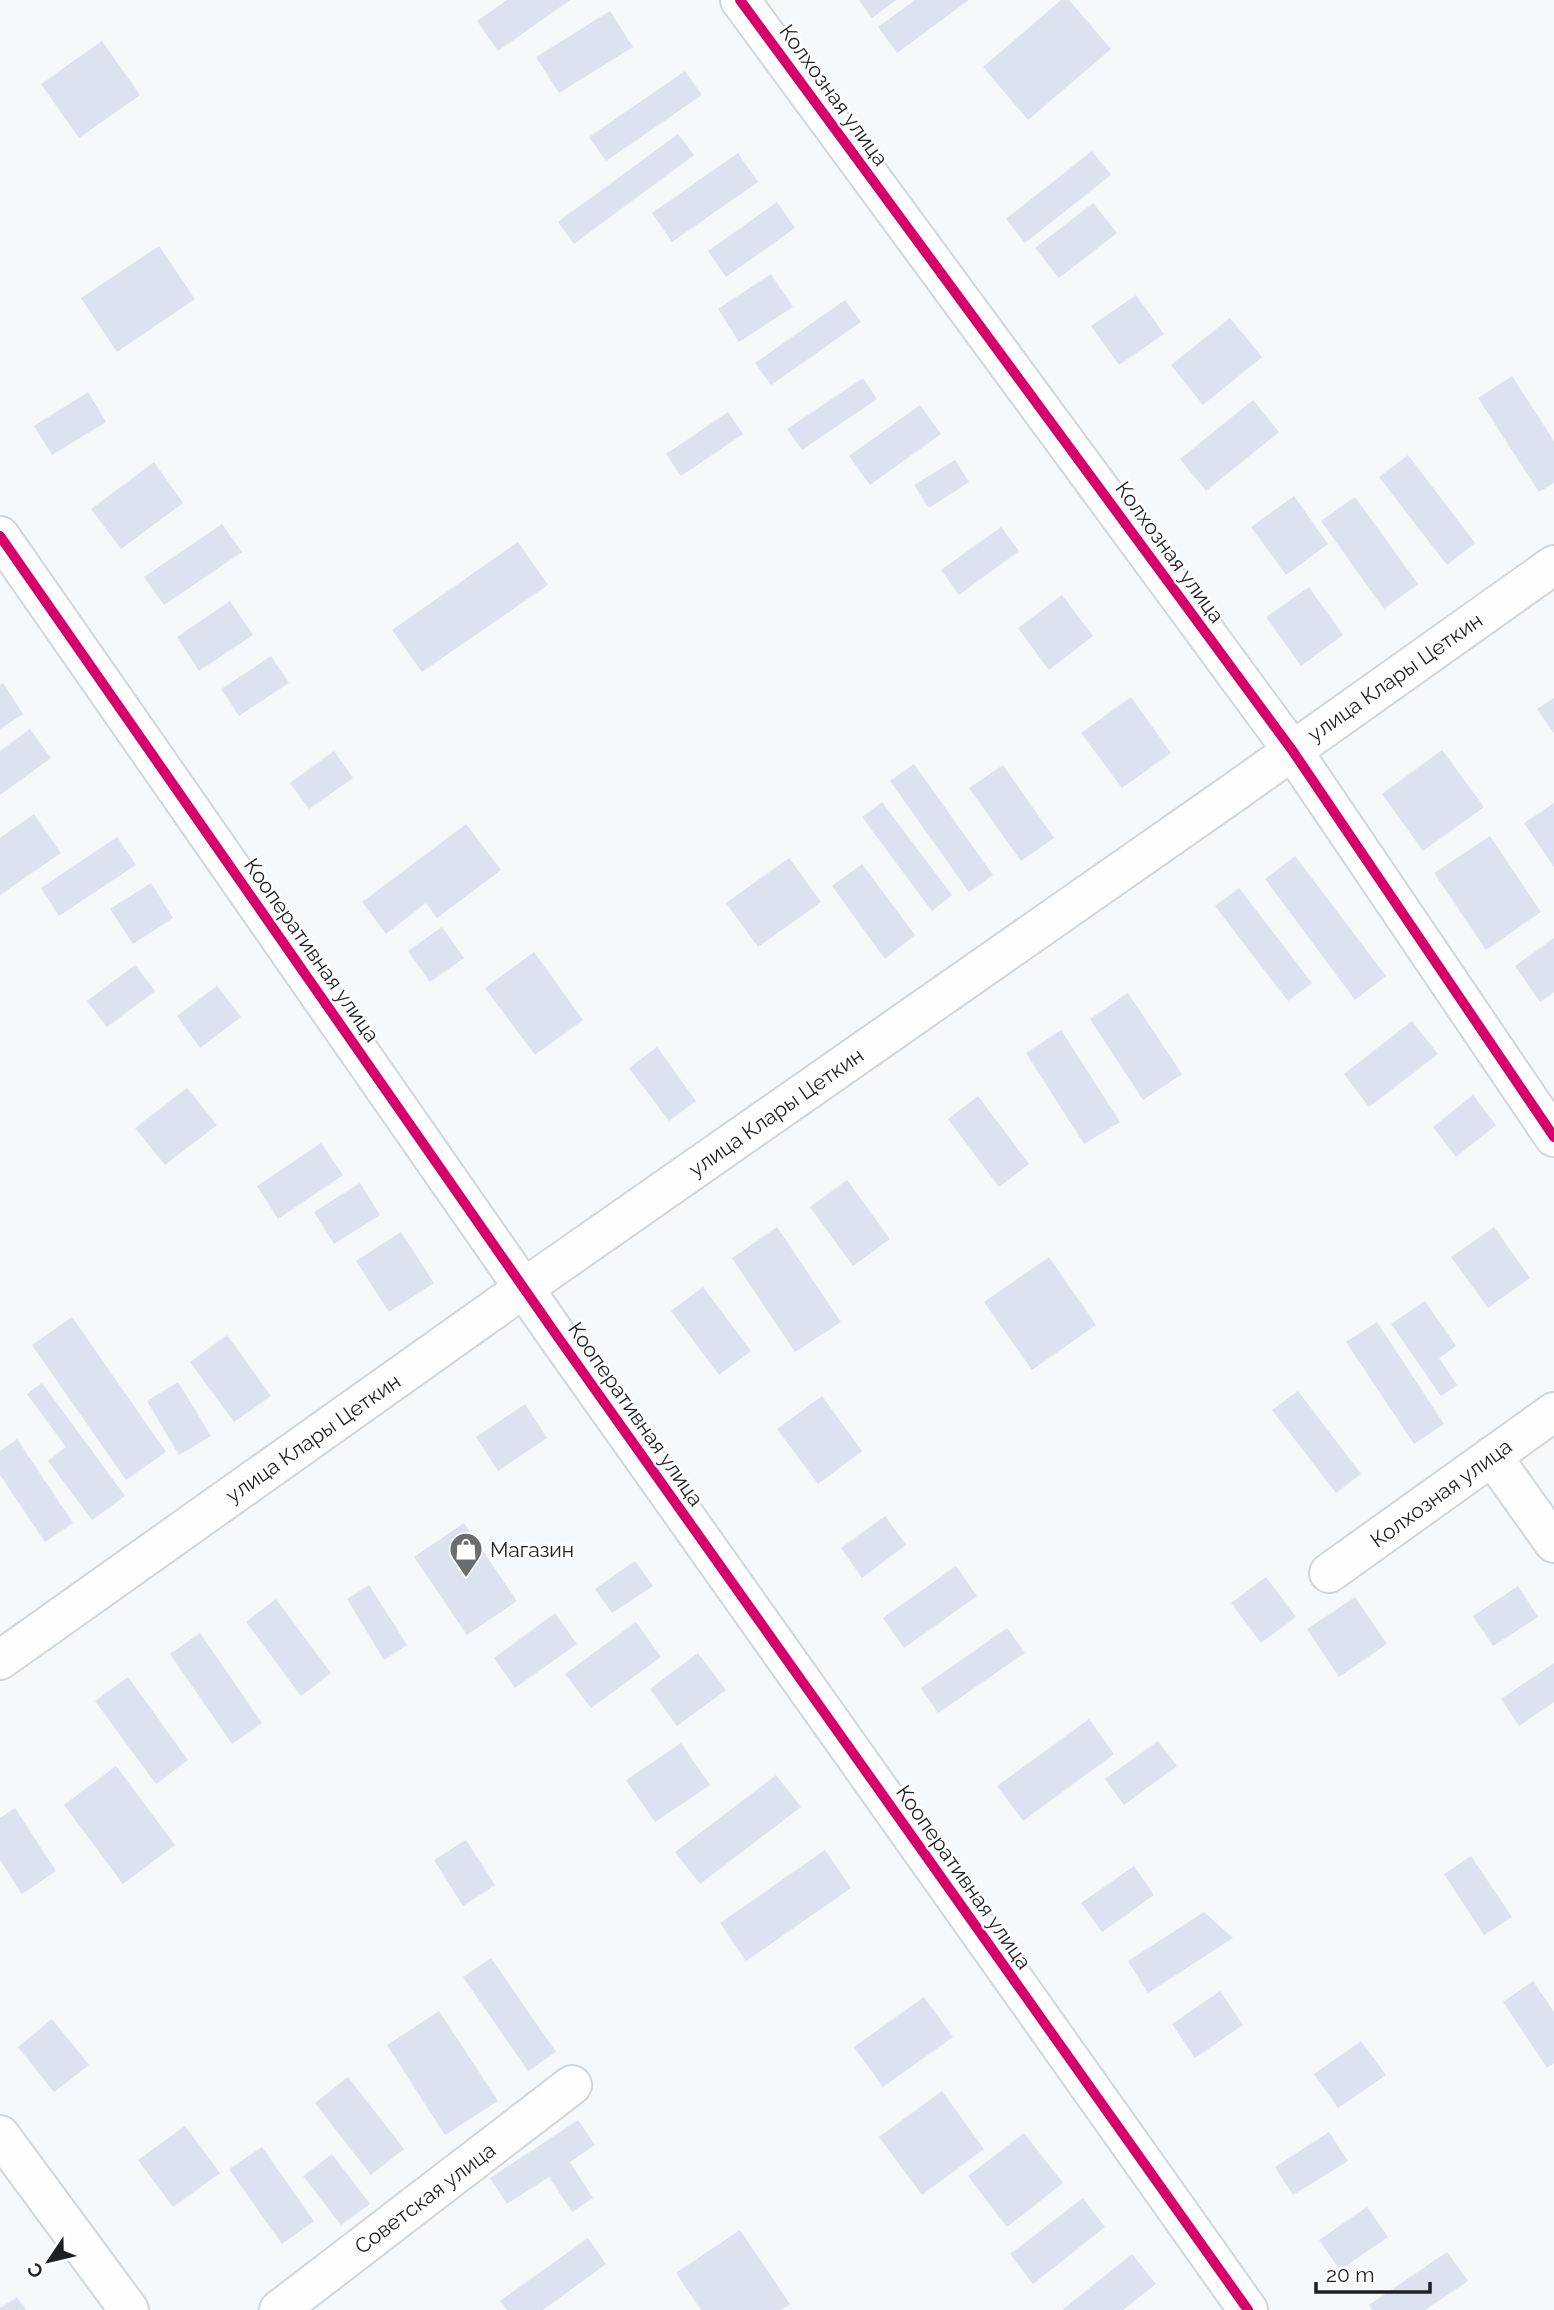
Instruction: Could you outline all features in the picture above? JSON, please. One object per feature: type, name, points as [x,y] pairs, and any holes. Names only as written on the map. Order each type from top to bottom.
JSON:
[{"type":"street","name":"Колхозная улица","points":[[740,0],[1292,750],[1554,1136]]},
{"type":"street","name":"Кооперативная улица","points":[[0,536],[524,1288],[1248,2310]]},
{"type":"street","name":"улица Клары Цеткин","points":[[0,1660],[524,1288],[1554,565]]},
{"type":"street","name":"Колхозная улица","points":[[1329,1573],[1554,1412]]},
{"type":"street","points":[[1492,1456],[1554,1543]]},
{"type":"street","name":"Советская улица","points":[[279,2310],[572,2085]]},
{"type":"street","points":[[0,2134],[129,2310]]},
{"type":"building","points":[[507,0],[570,0],[498,51],[477,21]]},
{"type":"building","points":[[859,0],[896,0],[872,18]]},
{"type":"building","points":[[915,0],[969,0],[897,53],[878,27]]},
{"type":"building","points":[[1061,0],[1069,0],[1111,49],[1028,120],[983,67]]},
{"type":"building","points":[[610,11],[633,47],[559,93],[536,57]]},
{"type":"building","points":[[102,41],[140,95],[79,138],[41,84]]},
{"type":"building","points":[[685,71],[702,95],[606,161],[589,137]]},
{"type":"building","points":[[678,134],[694,155],[574,244],[558,222]]},
{"type":"building","points":[[1092,151],[1111,175],[1025,243],[1006,219]]},
{"type":"building","points":[[738,153],[758,182],[672,242],[652,213]]},
{"type":"building","points":[[777,202],[795,228],[726,277],[708,251]]},
{"type":"building","points":[[1093,203],[1117,233],[1059,278],[1035,248]]},
{"type":"building","points":[[159,246],[195,299],[117,352],[81,298]]},
{"type":"building","points":[[771,274],[793,307],[739,342],[718,309]]},
{"type":"building","points":[[1136,295],[1164,334],[1119,365],[1091,326]]},
{"type":"building","points":[[845,300],[861,322],[771,385],[755,363]]},
{"type":"building","points":[[1230,318],[1262,357],[1203,405],[1171,365]]},
{"type":"building","points":[[1512,376],[1554,441],[1554,483],[1539,492],[1478,398]]},
{"type":"building","points":[[863,378],[877,399],[802,450],[787,429]]},
{"type":"building","points":[[88,392],[106,422],[52,455],[34,426]]},
{"type":"building","points":[[1253,400],[1279,432],[1206,491],[1180,459]]},
{"type":"building","points":[[920,405],[941,434],[870,485],[849,456]]},
{"type":"building","points":[[728,412],[743,434],[681,476],[666,454]]},
{"type":"building","points":[[1408,455],[1475,543],[1447,565],[1379,477]]},
{"type":"building","points":[[955,460],[969,482],[929,508],[914,485]]},
{"type":"building","points":[[154,462],[183,503],[121,549],[91,509]]},
{"type":"building","points":[[1294,496],[1328,544],[1286,575],[1251,527]]},
{"type":"building","points":[[1355,497],[1418,584],[1384,609],[1321,521]]},
{"type":"building","points":[[222,524],[242,552],[164,605],[144,577]]},
{"type":"building","points":[[1001,527],[1019,551],[959,595],[941,570]]},
{"type":"building","points":[[518,542],[548,585],[422,672],[392,630]]},
{"type":"building","points":[[1309,587],[1343,635],[1301,666],[1266,617]]},
{"type":"building","points":[[1062,595],[1093,636],[1049,670],[1018,628]]},
{"type":"building","points":[[230,601],[253,635],[199,671],[177,637]]},
{"type":"building","points":[[271,656],[289,683],[239,716],[221,689]]},
{"type":"building","points":[[3,683],[23,714],[0,729],[0,685]]},
{"type":"building","points":[[1131,697],[1171,753],[1122,788],[1081,733]]},
{"type":"building","points":[[1554,698],[1554,733],[1537,709]]},
{"type":"building","points":[[30,729],[51,758],[0,795],[0,751]]},
{"type":"building","points":[[1442,750],[1484,807],[1423,851],[1382,794]]},
{"type":"building","points":[[334,751],[353,778],[309,809],[290,783]]},
{"type":"building","points":[[914,764],[993,875],[969,892],[890,781]]},
{"type":"building","points":[[1003,765],[1054,838],[1021,861],[969,788]]},
{"type":"building","points":[[882,802],[952,895],[932,911],[862,817]]},
{"type":"building","points":[[1554,803],[1554,867],[1524,823]]},
{"type":"building","points":[[34,814],[61,853],[0,895],[0,838]]},
{"type":"building","points":[[466,824],[501,870],[437,918],[426,903],[386,934],[362,902]]},
{"type":"building","points":[[1490,836],[1541,912],[1486,950],[1434,873]]},
{"type":"building","points":[[117,837],[136,865],[59,916],[41,888]]},
{"type":"building","points":[[1295,856],[1386,976],[1355,1000],[1265,879]]},
{"type":"building","points":[[789,858],[821,902],[758,947],[726,903]]},
{"type":"building","points":[[862,864],[915,935],[885,959],[832,886]]},
{"type":"building","points":[[151,883],[173,918],[133,944],[110,909]]},
{"type":"building","points":[[1239,888],[1312,983],[1288,1001],[1215,906]]},
{"type":"building","points":[[442,927],[464,958],[430,982],[408,951]]},
{"type":"building","points":[[1554,938],[1554,992],[1540,1002],[1515,966]]},
{"type":"building","points":[[534,952],[583,1020],[535,1055],[485,988]]},
{"type":"building","points":[[135,965],[155,991],[107,1027],[87,1001]]},
{"type":"building","points":[[217,986],[241,1017],[200,1048],[177,1016]]},
{"type":"building","points":[[1128,993],[1182,1074],[1143,1100],[1090,1019]]},
{"type":"building","points":[[1412,1021],[1438,1054],[1369,1107],[1344,1074]]},
{"type":"building","points":[[1061,1030],[1120,1122],[1084,1144],[1026,1053]]},
{"type":"building","points":[[657,1047],[696,1101],[669,1121],[629,1068]]},
{"type":"building","points":[[187,1088],[217,1125],[165,1165],[135,1128]]},
{"type":"building","points":[[1473,1095],[1496,1125],[1456,1157],[1433,1127]]},
{"type":"building","points":[[978,1096],[1029,1164],[999,1187],[948,1119]]},
{"type":"building","points":[[321,1143],[343,1175],[278,1219],[257,1186]]},
{"type":"building","points":[[847,1180],[890,1239],[853,1266],[810,1207]]},
{"type":"building","points":[[360,1183],[380,1215],[334,1244],[314,1212]]},
{"type":"building","points":[[777,1227],[841,1322],[795,1352],[732,1258]]},
{"type":"building","points":[[1494,1227],[1530,1278],[1488,1308],[1451,1257]]},
{"type":"building","points":[[401,1232],[434,1283],[389,1312],[356,1261]]},
{"type":"building","points":[[1049,1257],[1096,1325],[1032,1370],[984,1302]]},
{"type":"building","points":[[703,1287],[751,1351],[719,1375],[671,1311]]},
{"type":"building","points":[[1425,1301],[1456,1346],[1439,1358],[1457,1385],[1441,1396],[1391,1324]]},
{"type":"building","points":[[72,1317],[166,1452],[126,1480],[32,1345]]},
{"type":"building","points":[[1377,1322],[1444,1424],[1414,1444],[1346,1342]]},
{"type":"building","points":[[227,1335],[271,1396],[234,1422],[190,1362]]},
{"type":"building","points":[[178,1382],[211,1436],[179,1455],[147,1401]]},
{"type":"building","points":[[42,1383],[125,1496],[92,1520],[48,1461],[66,1447],[27,1394]]},
{"type":"building","points":[[1298,1391],[1361,1474],[1336,1493],[1272,1410]]},
{"type":"building","points":[[822,1396],[862,1451],[818,1484],[777,1429]]},
{"type":"building","points":[[525,1404],[547,1438],[498,1471],[476,1437]]},
{"type":"building","points":[[17,1439],[73,1523],[45,1542],[0,1475],[0,1451]]},
{"type":"building","points":[[885,1516],[906,1545],[862,1578],[841,1548]]},
{"type":"building","name":"Магазин","points":[[464,1523],[517,1601],[467,1635],[414,1557]]},
{"type":"building","points":[[635,1561],[653,1586],[612,1613],[595,1589]]},
{"type":"building","points":[[956,1566],[977,1596],[904,1648],[883,1618]]},
{"type":"building","points":[[1266,1577],[1296,1617],[1261,1643],[1231,1603]]},
{"type":"building","points":[[369,1585],[407,1645],[384,1660],[347,1599]]},
{"type":"building","points":[[1518,1586],[1538,1617],[1493,1646],[1473,1616]]},
{"type":"building","points":[[1355,1597],[1387,1644],[1339,1677],[1307,1629]]},
{"type":"building","points":[[276,1599],[331,1673],[301,1696],[246,1622]]},
{"type":"building","points":[[555,1613],[577,1644],[515,1688],[494,1658]]},
{"type":"building","points":[[636,1622],[661,1657],[591,1708],[565,1674]]},
{"type":"building","points":[[1007,1628],[1025,1653],[938,1713],[921,1688]]},
{"type":"building","points":[[200,1633],[262,1723],[232,1744],[170,1654]]},
{"type":"building","points":[[698,1653],[726,1690],[677,1726],[650,1689]]},
{"type":"building","points":[[1554,1663],[1554,1702],[1519,1726],[1501,1699]]},
{"type":"building","points":[[128,1677],[188,1760],[156,1784],[95,1701]]},
{"type":"building","points":[[1089,1719],[1114,1754],[1023,1821],[997,1786]]},
{"type":"building","points":[[1158,1741],[1177,1766],[1124,1805],[1105,1779]]},
{"type":"building","points":[[681,1743],[710,1785],[655,1822],[626,1780]]},
{"type":"building","points":[[116,1766],[175,1845],[123,1884],[64,1805]]},
{"type":"building","points":[[776,1775],[801,1807],[700,1884],[675,1852]]},
{"type":"building","points":[[15,1808],[56,1871],[22,1894],[0,1860],[0,1818]]},
{"type":"building","points":[[466,1840],[495,1885],[463,1906],[434,1860]]},
{"type":"building","points":[[825,1850],[851,1888],[746,1961],[720,1923]]},
{"type":"building","points":[[1471,1856],[1512,1917],[1484,1935],[1444,1874]]},
{"type":"building","points":[[1134,1866],[1154,1895],[1102,1932],[1081,1903]]},
{"type":"building","points":[[1204,1912],[1233,1938],[1148,1993],[1128,1961]]},
{"type":"building","points":[[491,1958],[556,2052],[528,2071],[463,1977]]},
{"type":"building","points":[[1533,1981],[1554,2012],[1554,2063],[1547,2068],[1503,2002]]},
{"type":"building","points":[[1220,1991],[1243,2025],[1195,2058],[1172,2024]]},
{"type":"building","points":[[924,1997],[953,2037],[883,2087],[854,2047]]},
{"type":"building","points":[[439,2011],[498,2101],[445,2135],[387,2045]]},
{"type":"building","points":[[52,2019],[89,2065],[54,2092],[18,2047]]},
{"type":"building","points":[[1361,2041],[1386,2075],[1338,2108],[1314,2074]]},
{"type":"building","points":[[348,2077],[404,2149],[371,2175],[315,2103]]},
{"type":"building","points":[[942,2091],[984,2149],[922,2195],[879,2137]]},
{"type":"building","points":[[578,2120],[595,2145],[570,2162],[593,2198],[572,2212],[549,2177],[507,2204],[490,2178]]},
{"type":"building","points":[[185,2126],[220,2173],[173,2207],[138,2160]]},
{"type":"building","points":[[1329,2132],[1348,2161],[1293,2195],[1275,2167]]},
{"type":"building","points":[[1024,2133],[1063,2183],[1007,2227],[968,2176]]},
{"type":"building","points":[[262,2147],[314,2221],[282,2244],[229,2169]]},
{"type":"building","points":[[332,2154],[370,2204],[341,2225],[303,2176]]},
{"type":"building","points":[[1083,2198],[1105,2227],[1033,2284],[1010,2254]]},
{"type":"building","points":[[1367,2207],[1388,2237],[1340,2270],[1319,2240]]},
{"type":"building","points":[[740,2230],[790,2304],[781,2310],[701,2310],[676,2273]]},
{"type":"building","points":[[588,2238],[606,2264],[543,2310],[507,2310],[500,2301]]},
{"type":"building","points":[[1447,2252],[1468,2281],[1425,2310],[1372,2310],[1369,2305]]},
{"type":"building","points":[[1132,2254],[1156,2284],[1123,2310],[1062,2310]]},
{"type":"building","points":[[17,2297],[26,2310],[0,2310],[0,2308]]},
{"type":"cycle path","points":[[740,0],[1292,750],[1554,1137]]},
{"type":"cycle path","points":[[0,536],[555,1333],[1248,2310]]},
{"type":"place","name":"Магазин","points":[[466,1579]]}]
